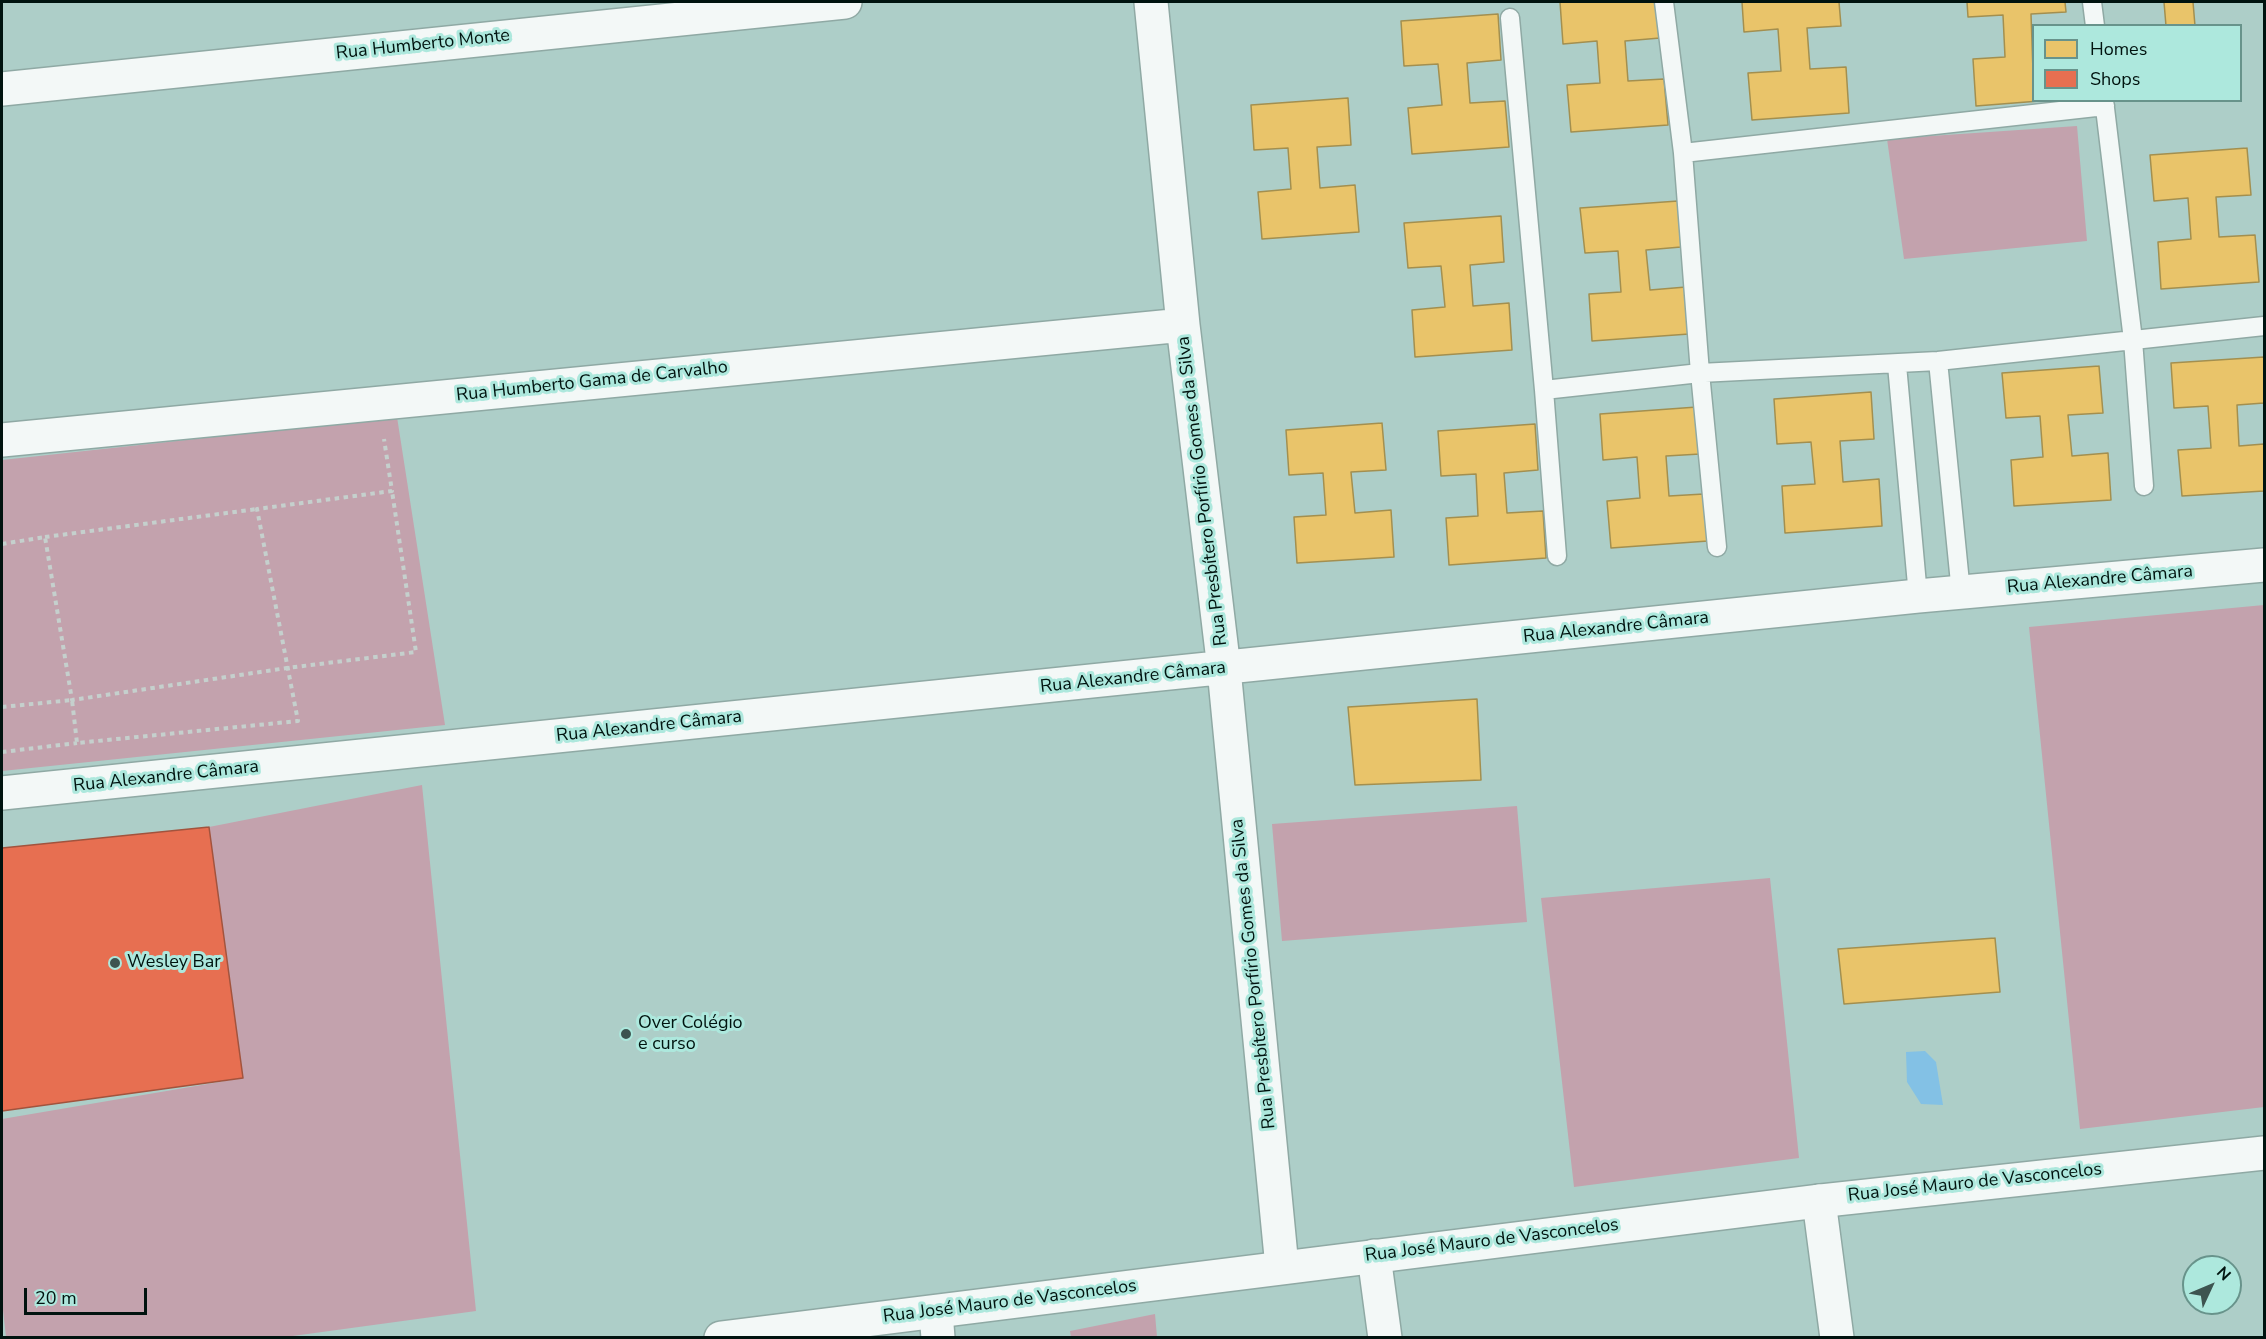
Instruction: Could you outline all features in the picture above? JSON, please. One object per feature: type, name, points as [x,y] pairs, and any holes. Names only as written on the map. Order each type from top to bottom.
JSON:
[{"type":"street","name":"Rua Humberto Monte","points":[[2,89],[845,2]]},
{"type":"street","name":"Rua Presbítero Porfírio Gomes da Silva","points":[[1151,2],[1183,325],[1224,669],[1282,1267]]},
{"type":"street","name":"Rua Humberto Gama de Carvalho","points":[[2,440],[1183,325]]},
{"type":"street","name":"Rua Alexandre Câmara","points":[[2,793],[1918,596],[2265,565]]},
{"type":"street","name":"Rua José Mauro de Vasconcelos","points":[[721,1338],[937,1325],[1282,1267],[1819,1201],[2265,1153]]},
{"type":"street","points":[[1819,1201],[1837,1338]]},
{"type":"street","points":[[1374,1256],[1385,1338]]},
{"type":"lane","points":[[1664,2],[1683,153],[1700,374],[1717,547]]},
{"type":"lane","points":[[2092,2],[2095,24]]},
{"type":"lane","points":[[1510,18],[1557,556]]},
{"type":"lane","points":[[1683,153],[2104,103],[2133,340],[2144,486]]},
{"type":"lane","points":[[1544,390],[1700,374],[1938,362],[2265,326]]},
{"type":"lane","points":[[1938,362],[1961,593]]},
{"type":"lane","points":[[1897,365],[1918,596]]},
{"type":"path","points":[[2,706],[72,700],[287,668],[416,652],[382,429]]},
{"type":"path","points":[[2,544],[392,491]]},
{"type":"path","points":[[2,752],[298,721],[257,508]]},
{"type":"path","points":[[45,537],[77,743]]},
{"type":"shaded area","points":[[2077,126],[2087,241],[1904,259],[1887,139]]},
{"type":"shaded area","points":[[397,417],[445,725],[2,771],[2,460]]},
{"type":"shaded area","points":[[2264,605],[2264,1107],[2080,1129],[2029,627]]},
{"type":"shaded area","points":[[422,785],[476,1311],[278,1338],[6,1337],[2,1301],[2,1119],[243,1078],[209,827]]},
{"type":"shaded area","points":[[1517,806],[1527,922],[1282,941],[1272,824]]},
{"type":"shaded area","points":[[1770,878],[1799,1158],[1574,1187],[1541,898]]},
{"type":"shaded area","points":[[1155,1314],[1157,1337],[1071,1337],[1070,1331]]},
{"type":"water","points":[[1925,1051],[1936,1062],[1943,1105],[1921,1104],[1907,1082],[1906,1052]]},
{"type":"building: Homes","points":[[1560,2],[1656,2],[1660,38],[1625,41],[1628,81],[1664,79],[1668,125],[1571,132],[1567,85],[1600,83],[1597,41],[1563,44]]},
{"type":"building: Homes","points":[[1742,2],[1839,2],[1841,26],[1807,28],[1810,69],[1846,67],[1849,113],[1752,120],[1748,73],[1781,71],[1778,29],[1744,32]]},
{"type":"building: Homes","points":[[1967,2],[2065,2],[2066,12],[2031,14],[2032,102],[1976,106],[1973,59],[2005,57],[2003,15],[1968,17]]},
{"type":"building: Homes","points":[[2164,2],[2193,2],[2195,24],[2166,24]]},
{"type":"building: Homes","points":[[1498,14],[1501,60],[1467,63],[1470,103],[1505,101],[1509,147],[1412,154],[1408,108],[1442,105],[1438,64],[1404,66],[1401,21]]},
{"type":"building: Homes","points":[[1348,98],[1351,145],[1317,147],[1320,188],[1355,185],[1359,232],[1262,239],[1258,192],[1291,189],[1288,148],[1254,150],[1251,105]]},
{"type":"building: Homes","points":[[2247,148],[2251,195],[2216,197],[2219,237],[2255,235],[2259,282],[2161,289],[2158,242],[2191,239],[2188,198],[2154,201],[2150,155]]},
{"type":"building: Homes","points":[[1678,201],[1681,247],[1646,250],[1650,290],[1686,287],[1689,334],[1592,341],[1589,294],[1621,292],[1618,251],[1585,253],[1580,208]]},
{"type":"building: Homes","points":[[1501,216],[1504,262],[1470,265],[1473,306],[1509,303],[1512,350],[1415,357],[1412,310],[1445,307],[1441,266],[1408,268],[1404,223]]},
{"type":"building: Homes","points":[[2264,357],[2264,403],[2237,405],[2239,446],[2264,444],[2264,491],[2182,496],[2178,450],[2211,448],[2208,406],[2174,408],[2171,363]]},
{"type":"building: Homes","points":[[2099,366],[2103,413],[2068,415],[2072,456],[2108,453],[2111,500],[2014,506],[2011,460],[2043,457],[2040,416],[2006,418],[2002,373]]},
{"type":"building: Homes","points":[[1871,392],[1874,439],[1840,441],[1843,482],[1879,479],[1882,526],[1785,533],[1782,486],[1815,484],[1811,442],[1777,444],[1774,399]]},
{"type":"building: Homes","points":[[1697,407],[1700,454],[1666,456],[1669,496],[1704,494],[1708,541],[1611,548],[1607,501],[1640,498],[1637,457],[1603,460],[1600,414]]},
{"type":"building: Homes","points":[[1382,423],[1386,470],[1351,472],[1355,513],[1391,510],[1394,557],[1297,563],[1294,517],[1326,515],[1323,473],[1289,475],[1286,430]]},
{"type":"building: Homes","points":[[1535,424],[1538,470],[1504,473],[1507,513],[1543,511],[1546,558],[1449,565],[1446,518],[1478,516],[1476,474],[1441,476],[1438,431]]},
{"type":"building: Homes","points":[[1477,699],[1481,780],[1355,785],[1348,707]]},
{"type":"building: Homes","points":[[1995,938],[2000,992],[1844,1004],[1838,949]]},
{"type":"building: Shops","name":"Wesley Bar","points":[[209,827],[243,1078],[2,1111],[2,848]]},
{"type":"place","name":"Wesley Bar","points":[[115,963]]},
{"type":"place","name":"Over Colégio e curso","points":[[626,1034]]}]
